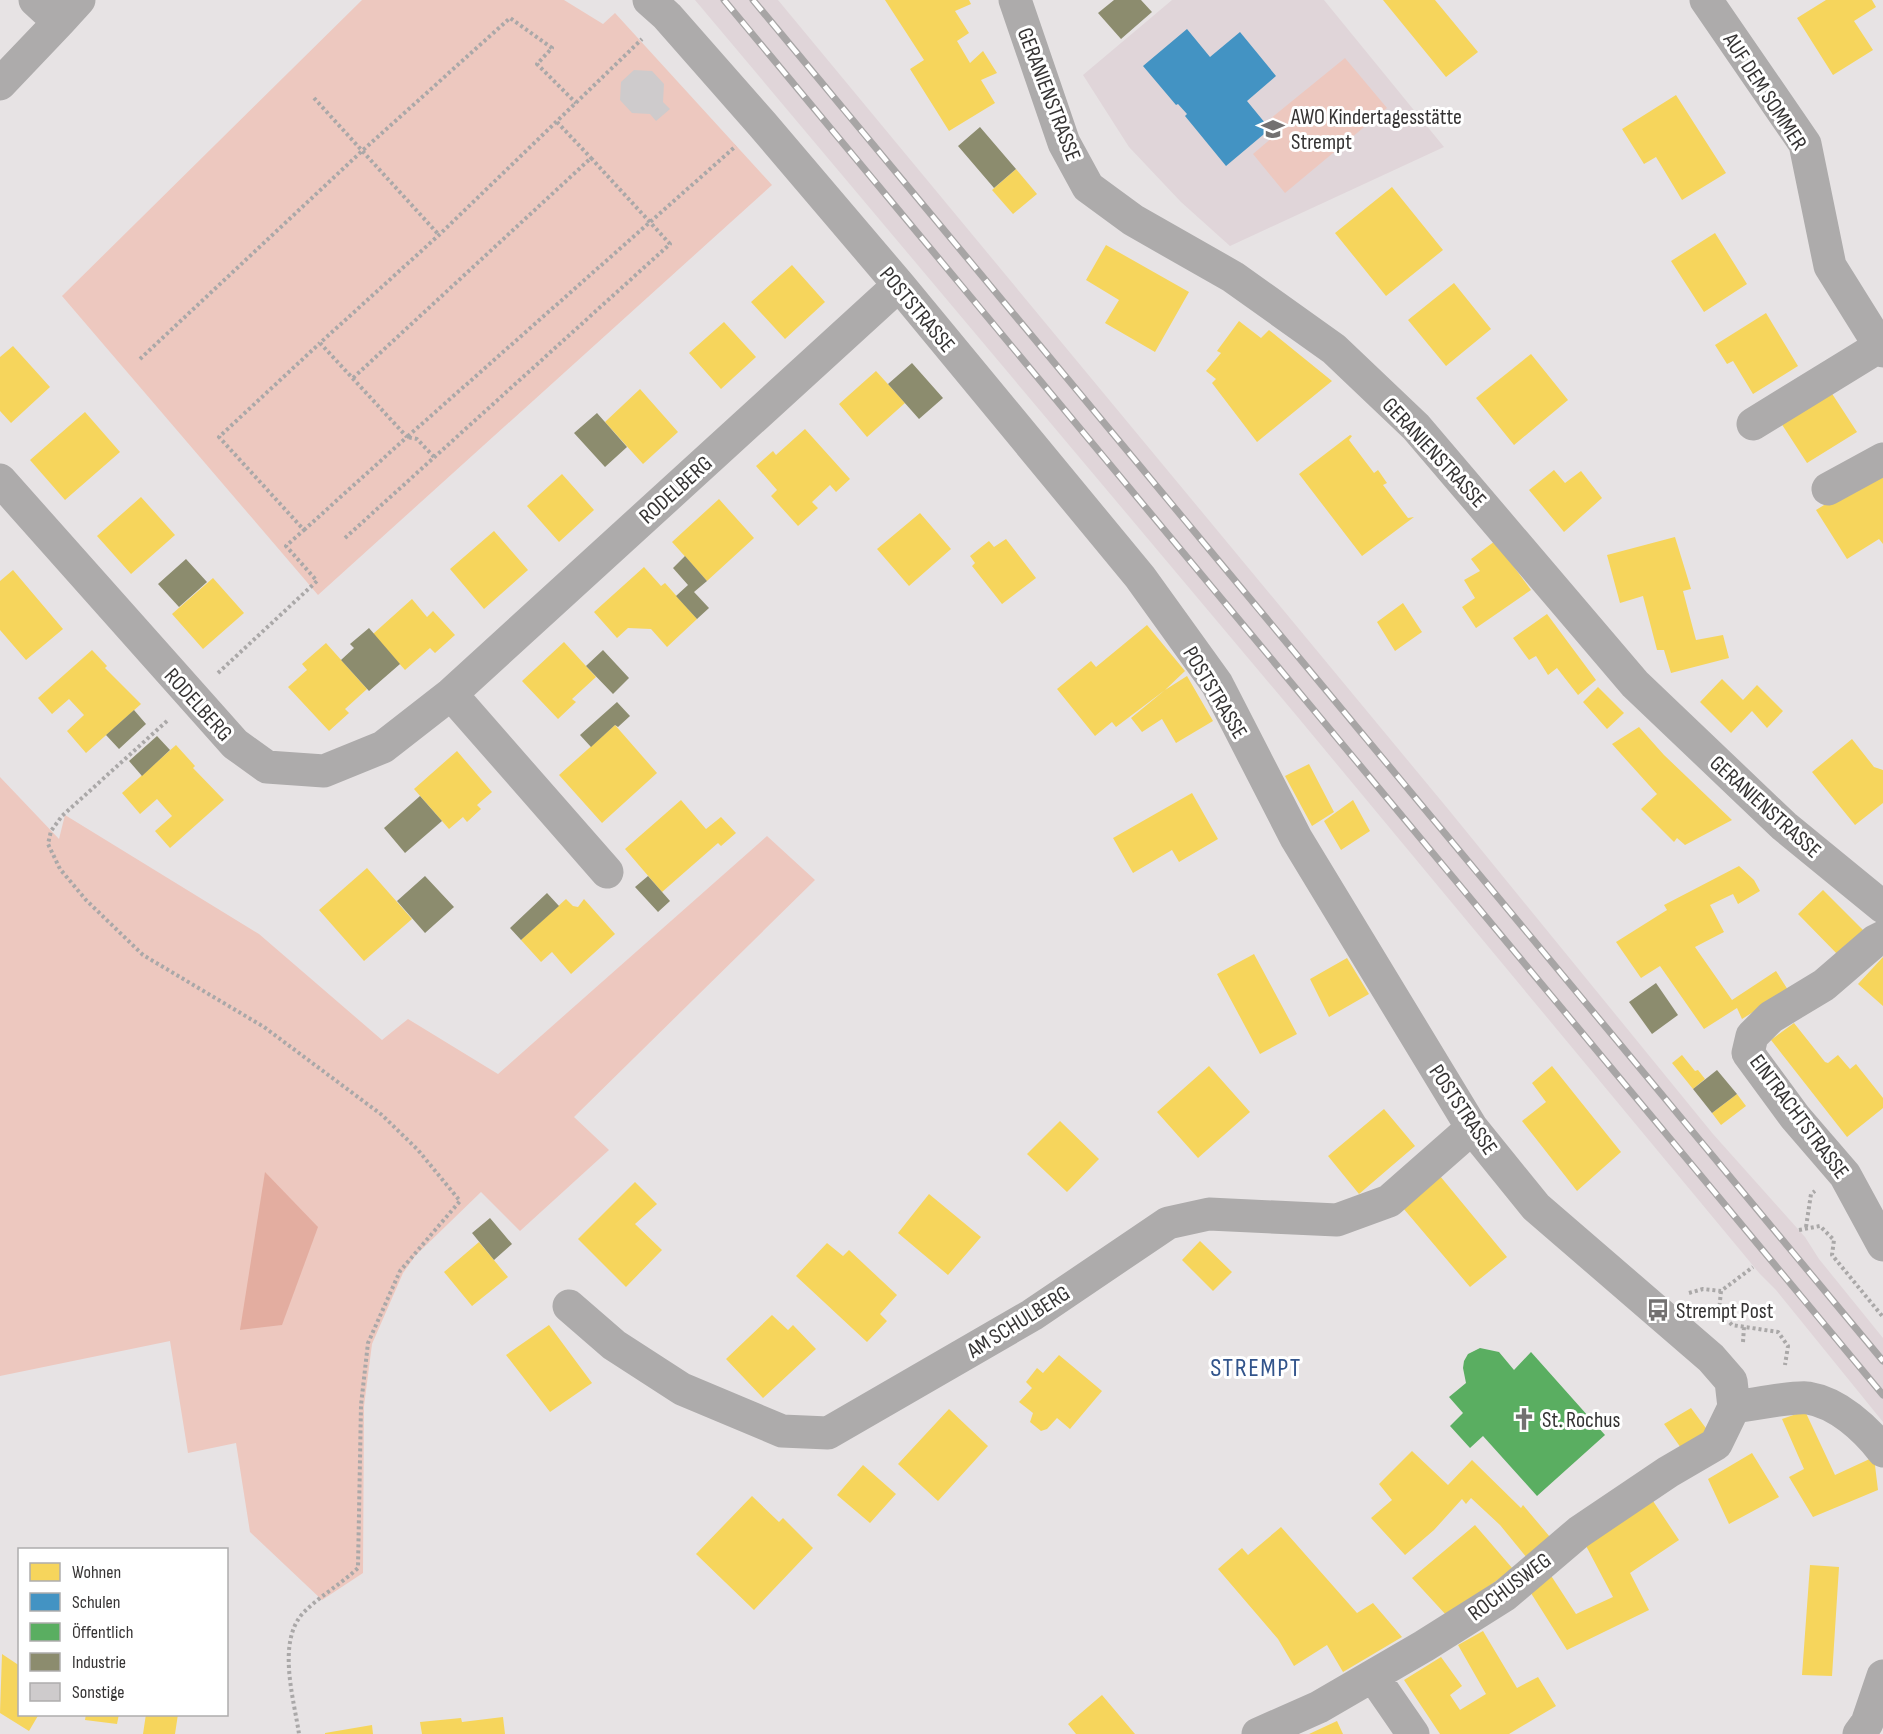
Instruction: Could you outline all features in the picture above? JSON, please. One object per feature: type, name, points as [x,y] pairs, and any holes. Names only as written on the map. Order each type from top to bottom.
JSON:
[{"type":"street","points":[[0,84],[69,11],[35,0]]},
{"type":"street","name":"GERANIENSTRASSE","points":[[1015,0],[1064,143],[1088,187],[1132,220],[1233,277],[1334,349],[1416,427],[1635,684],[1784,826],[1883,907]]},
{"type":"street","name":"AUF DEM SOMMER","points":[[1706,0],[1805,144],[1830,266],[1882,349]]},
{"type":"street","name":"POSTSTRASSE","points":[[658,8],[762,124],[899,285],[1140,577],[1217,684],[1296,838],[1472,1128],[1536,1207],[1711,1358],[1731,1381],[1734,1407]]},
{"type":"street","name":"RODELBERG","points":[[0,480],[235,744],[267,767],[324,771],[383,747],[451,694],[899,285]]},
{"type":"street","points":[[1753,424],[1882,349]]},
{"type":"street","points":[[1828,489],[1883,459]]},
{"type":"street","points":[[451,694],[608,872]]},
{"type":"street","name":"EINTRACHTSTRASSE","points":[[1883,937],[1875,941],[1824,985],[1771,1017],[1752,1036],[1748,1053],[1795,1116],[1845,1175],[1883,1245]]},
{"type":"street","name":"AM SCHULBERG","points":[[569,1306],[614,1345],[682,1389],[782,1431],[828,1432],[1032,1315],[1168,1222],[1209,1214],[1337,1220],[1389,1202],[1472,1128]]},
{"type":"street","points":[[1734,1407],[1807,1398],[1834,1407],[1872,1437],[1883,1451]]},
{"type":"street","name":"ROCHUSWEG","points":[[1258,1734],[1319,1707],[1505,1594],[1579,1532],[1668,1472],[1716,1444],[1734,1407]]},
{"type":"street","points":[[1373,1676],[1413,1734]]},
{"type":"street","points":[[1859,1734],[1867,1723],[1883,1676]]},
{"type":"path","points":[[304,530],[219,437],[439,235],[557,122],[658,8]]},
{"type":"path","points":[[140,359],[362,151],[510,18],[552,48],[537,64],[576,103]]},
{"type":"path","points":[[314,98],[439,235]]},
{"type":"path","points":[[345,538],[670,244],[557,122]]},
{"type":"path","points":[[299,1734],[289,1658],[295,1627],[303,1613],[358,1568],[361,1405],[368,1343],[400,1271],[460,1201],[417,1150],[382,1115],[264,1027],[143,955],[86,900],[60,869],[48,844],[51,831],[62,816],[317,581],[286,546],[762,124]]},
{"type":"path","points":[[353,378],[591,158]]},
{"type":"path","points":[[320,343],[407,437],[417,439],[434,458]]},
{"type":"path","points":[[1806,1227],[1811,1194]]},
{"type":"path","points":[[1799,1230],[1820,1226],[1834,1240],[1832,1255],[1883,1317]]},
{"type":"path","points":[[1692,1290],[1721,1291],[1753,1267]]},
{"type":"path","points":[[1721,1291],[1719,1311],[1732,1325],[1778,1332],[1788,1346],[1785,1367],[1778,1372]]},
{"type":"path","points":[[1743,1336],[1744,1327]]},
{"type":"shaded area","points":[[362,0],[564,0],[603,24],[615,13],[772,185],[318,595],[62,296]]},
{"type":"shaded area","points":[[695,0],[778,0],[1448,809],[1713,1134],[1805,1237],[1819,1259],[1883,1338],[1883,1422],[1776,1290],[1760,1274],[1296,715]]},
{"type":"shaded area","name":"AWO Kindertagesstätte Strempt","points":[[1172,0],[1324,0],[1444,147],[1230,246],[1181,202],[1129,147],[1083,75]]},
{"type":"shaded area","points":[[1345,58],[1387,108],[1285,193],[1253,154],[1280,131],[1270,119]]},
{"type":"shaded area","points":[[0,777],[59,839],[65,815],[259,934],[382,1040],[408,1019],[498,1074],[767,836],[815,880],[574,1117],[609,1150],[520,1231],[481,1192],[416,1255],[403,1273],[372,1344],[364,1406],[363,1573],[322,1600],[250,1532],[236,1443],[188,1453],[170,1341],[0,1376]]},
{"type":"shaded area","points":[[265,1172],[318,1227],[282,1325],[240,1330]]},
{"type":"building: Wohnen","points":[[885,0],[969,0],[971,4],[955,11],[969,33],[957,41],[970,63],[983,51],[997,73],[981,80],[995,103],[949,131],[910,69],[924,60]]},
{"type":"building: Wohnen","points":[[1383,0],[1435,0],[1478,52],[1446,77]]},
{"type":"building: Wohnen","points":[[1826,0],[1872,0],[1876,7],[1854,21],[1873,50],[1833,75],[1797,18]]},
{"type":"building: Wohnen","points":[[1676,95],[1726,173],[1682,200],[1656,157],[1644,164],[1622,129]]},
{"type":"building: Wohnen","points":[[1016,169],[1037,194],[1013,214],[992,190]]},
{"type":"building: Wohnen","points":[[1392,187],[1443,250],[1386,296],[1335,233]]},
{"type":"building: Wohnen","points":[[1715,233],[1747,284],[1704,312],[1671,261]]},
{"type":"building: Wohnen","points":[[1106,245],[1189,292],[1155,352],[1105,323],[1119,300],[1086,280]]},
{"type":"building: Wohnen","points":[[792,265],[825,302],[785,339],[751,302]]},
{"type":"building: Wohnen","points":[[1454,283],[1491,329],[1446,366],[1408,320]]},
{"type":"building: Wohnen","points":[[1766,313],[1798,366],[1753,394],[1733,361],[1727,364],[1715,345]]},
{"type":"building: Wohnen","points":[[1239,321],[1261,338],[1269,330],[1332,381],[1257,442],[1212,383],[1216,379],[1206,371],[1221,353],[1217,351]]},
{"type":"building: Wohnen","points":[[724,322],[756,357],[721,389],[689,353]]},
{"type":"building: Wohnen","points":[[13,346],[50,387],[11,423],[0,411],[0,357]]},
{"type":"building: Wohnen","points":[[1531,354],[1568,400],[1514,445],[1476,398]]},
{"type":"building: Wohnen","points":[[876,371],[905,403],[867,437],[839,404]]},
{"type":"building: Wohnen","points":[[640,389],[678,432],[643,464],[605,422]]},
{"type":"building: Wohnen","points":[[1829,389],[1857,432],[1807,463],[1779,420]]},
{"type":"building: Wohnen","points":[[85,412],[120,452],[65,500],[30,460]]},
{"type":"building: Wohnen","points":[[805,429],[850,479],[836,492],[830,485],[812,502],[818,508],[798,526],[771,496],[777,490],[756,466],[773,451],[776,455]]},
{"type":"building: Wohnen","points":[[1350,435],[1352,436],[1349,440],[1374,473],[1378,470],[1387,483],[1383,485],[1408,518],[1414,517],[1362,556],[1299,474]]},
{"type":"building: Wohnen","points":[[1554,470],[1565,483],[1581,471],[1602,498],[1564,532],[1529,490]]},
{"type":"building: Wohnen","points":[[1879,471],[1883,478],[1883,544],[1879,539],[1847,559],[1816,510]]},
{"type":"building: Wohnen","points":[[562,474],[594,510],[559,542],[527,506]]},
{"type":"building: Wohnen","points":[[141,497],[175,535],[131,574],[97,536]]},
{"type":"building: Wohnen","points":[[719,499],[754,538],[707,581],[672,542]]},
{"type":"building: Wohnen","points":[[920,513],[951,549],[909,586],[877,549]]},
{"type":"building: Wohnen","points":[[494,531],[528,570],[484,609],[450,569]]},
{"type":"building: Wohnen","points":[[1675,537],[1691,589],[1683,591],[1696,640],[1723,635],[1729,658],[1671,673],[1664,650],[1657,650],[1643,596],[1620,603],[1607,555]]},
{"type":"building: Wohnen","points":[[1006,539],[1036,578],[1002,604],[972,566],[975,563],[970,556],[989,541],[994,547]]},
{"type":"building: Wohnen","points":[[1495,541],[1531,590],[1476,628],[1462,607],[1475,598],[1464,580],[1480,571],[1471,559]]},
{"type":"building: Wohnen","points":[[644,567],[661,586],[665,583],[697,619],[667,647],[651,629],[628,628],[617,638],[594,612]]},
{"type":"building: Wohnen","points":[[13,570],[63,629],[26,660],[0,630],[0,581]]},
{"type":"building: Wohnen","points":[[213,578],[244,613],[203,649],[172,614]]},
{"type":"building: Wohnen","points":[[412,599],[427,617],[433,611],[455,635],[435,653],[430,648],[405,670],[373,634]]},
{"type":"building: Wohnen","points":[[1403,603],[1422,632],[1395,651],[1377,622]]},
{"type":"building: Wohnen","points":[[1547,614],[1596,680],[1578,695],[1557,668],[1548,675],[1536,656],[1529,660],[1513,638]]},
{"type":"building: Wohnen","points":[[1147,625],[1185,671],[1165,690],[1116,727],[1112,722],[1095,736],[1057,689],[1091,661],[1096,667]]},
{"type":"building: Wohnen","points":[[564,642],[596,677],[572,699],[576,702],[558,719],[522,681]]},
{"type":"building: Wohnen","points":[[326,643],[367,689],[345,709],[349,713],[329,731],[288,687],[307,670],[302,664]]},
{"type":"building: Wohnen","points":[[92,650],[107,666],[105,668],[141,704],[86,753],[67,731],[84,715],[69,699],[52,714],[38,698]]},
{"type":"building: Wohnen","points":[[1187,676],[1213,721],[1176,743],[1162,719],[1142,732],[1131,718],[1165,690]]},
{"type":"building: Wohnen","points":[[1722,679],[1743,700],[1757,685],[1783,711],[1767,728],[1752,711],[1731,733],[1700,702]]},
{"type":"building: Wohnen","points":[[1598,687],[1624,713],[1607,729],[1583,702]]},
{"type":"building: Wohnen","points":[[615,725],[657,773],[602,823],[559,775]]},
{"type":"building: Wohnen","points":[[1639,727],[1664,755],[1732,820],[1685,845],[1677,838],[1674,842],[1641,809],[1657,794],[1612,744]]},
{"type":"building: Wohnen","points":[[1852,739],[1874,767],[1883,770],[1883,803],[1855,825],[1812,772]]},
{"type":"building: Wohnen","points":[[176,745],[195,766],[193,768],[224,800],[170,848],[155,831],[172,816],[157,799],[140,814],[122,793]]},
{"type":"building: Wohnen","points":[[457,751],[492,792],[477,805],[481,809],[467,822],[463,817],[449,829],[414,789]]},
{"type":"building: Wohnen","points":[[1309,764],[1334,812],[1312,826],[1285,776]]},
{"type":"building: Wohnen","points":[[1192,793],[1218,839],[1179,862],[1172,850],[1133,873],[1113,838]]},
{"type":"building: Wohnen","points":[[681,800],[706,829],[721,817],[736,833],[721,846],[718,843],[662,892],[625,849]]},
{"type":"building: Wohnen","points":[[1353,800],[1370,831],[1341,850],[1324,821]]},
{"type":"building: Wohnen","points":[[1739,866],[1754,880],[1760,891],[1738,904],[1733,894],[1710,905],[1724,932],[1695,947],[1732,1000],[1776,971],[1788,990],[1742,1019],[1737,1008],[1704,1029],[1660,966],[1641,978],[1616,942],[1667,910],[1664,905]]},
{"type":"building: Wohnen","points":[[367,868],[412,919],[364,961],[319,910]]},
{"type":"building: Wohnen","points":[[1823,890],[1868,935],[1842,959],[1798,914]]},
{"type":"building: Wohnen","points":[[566,899],[573,906],[578,907],[584,899],[615,934],[571,974],[552,952],[541,962],[521,940]]},
{"type":"building: Wohnen","points":[[1254,954],[1297,1034],[1260,1054],[1217,974]]},
{"type":"building: Wohnen","points":[[1883,957],[1883,1006],[1858,984]]},
{"type":"building: Wohnen","points":[[1347,958],[1369,994],[1329,1017],[1310,979]]},
{"type":"building: Wohnen","points":[[1794,1023],[1825,1062],[1828,1063],[1838,1055],[1850,1069],[1856,1064],[1883,1098],[1883,1108],[1847,1137],[1771,1040]]},
{"type":"building: Wohnen","points":[[1682,1055],[1705,1079],[1693,1089],[1672,1063]]},
{"type":"building: Wohnen","points":[[1209,1066],[1250,1112],[1198,1158],[1157,1112]]},
{"type":"building: Wohnen","points":[[1552,1066],[1621,1152],[1577,1191],[1522,1121],[1546,1102],[1532,1083]]},
{"type":"building: Wohnen","points":[[1737,1094],[1746,1106],[1721,1125],[1712,1113]]},
{"type":"building: Wohnen","points":[[1384,1109],[1415,1146],[1359,1194],[1328,1156]]},
{"type":"building: Wohnen","points":[[1060,1121],[1099,1159],[1067,1192],[1027,1154]]},
{"type":"building: Wohnen","points":[[1440,1176],[1507,1257],[1470,1287],[1403,1208]]},
{"type":"building: Wohnen","points":[[635,1182],[657,1204],[635,1224],[662,1250],[626,1287],[578,1239]]},
{"type":"building: Wohnen","points":[[929,1194],[981,1237],[948,1275],[898,1233]]},
{"type":"building: Wohnen","points":[[1200,1241],[1232,1272],[1213,1291],[1182,1260]]},
{"type":"building: Wohnen","points":[[479,1242],[508,1277],[472,1306],[444,1272]]},
{"type":"building: Wohnen","points":[[827,1243],[843,1256],[849,1250],[897,1295],[880,1314],[887,1321],[867,1342],[796,1276]]},
{"type":"building: Wohnen","points":[[772,1315],[788,1330],[793,1325],[816,1349],[763,1398],[726,1359]]},
{"type":"building: Wohnen","points":[[549,1325],[592,1383],[550,1412],[506,1355]]},
{"type":"building: Wohnen","points":[[1059,1355],[1102,1391],[1070,1429],[1057,1418],[1047,1429],[1041,1431],[1030,1422],[1033,1413],[1019,1402],[1032,1388],[1026,1382],[1037,1368],[1043,1373]]},
{"type":"building: Wohnen","points":[[1691,1408],[1708,1431],[1681,1448],[1664,1424]]},
{"type":"building: Wohnen","points":[[949,1409],[988,1446],[938,1501],[898,1464]]},
{"type":"building: Wohnen","points":[[1805,1411],[1835,1475],[1874,1457],[1878,1490],[1813,1517],[1789,1477],[1804,1469],[1782,1419]]},
{"type":"building: Wohnen","points":[[1412,1451],[1448,1485],[1472,1460],[1521,1508],[1523,1505],[1550,1537],[1527,1558],[1500,1525],[1471,1498],[1466,1504],[1462,1499],[1434,1530],[1405,1555],[1371,1518],[1392,1500],[1379,1484]]},
{"type":"building: Wohnen","points":[[1752,1453],[1779,1497],[1729,1524],[1708,1479]]},
{"type":"building: Wohnen","points":[[863,1465],[896,1494],[870,1523],[837,1495]]},
{"type":"building: Wohnen","points":[[752,1496],[779,1522],[783,1518],[813,1548],[754,1610],[696,1554]]},
{"type":"building: Wohnen","points":[[1651,1498],[1679,1540],[1630,1573],[1649,1610],[1567,1650],[1529,1590],[1548,1571],[1576,1614],[1613,1597],[1585,1544]]},
{"type":"building: Wohnen","points":[[1475,1525],[1513,1569],[1447,1616],[1412,1578]]},
{"type":"building: Wohnen","points":[[1281,1527],[1357,1613],[1373,1603],[1402,1637],[1343,1672],[1327,1645],[1294,1666],[1278,1639],[1218,1569],[1242,1548],[1248,1555]]},
{"type":"building: Wohnen","points":[[1810,1565],[1839,1567],[1832,1676],[1802,1675]]},
{"type":"building: Wohnen","points":[[1483,1631],[1517,1688],[1538,1677],[1556,1706],[1509,1734],[1440,1734],[1404,1680],[1441,1657],[1462,1686],[1450,1695],[1460,1710],[1486,1694],[1458,1645]]},
{"type":"building: Wohnen","points":[[2,1654],[18,1665],[18,1716],[38,1716],[29,1731],[0,1713]]},
{"type":"building: Wohnen","points":[[1102,1695],[1135,1734],[1076,1734],[1068,1724]]},
{"type":"building: Wohnen","points":[[86,1716],[119,1716],[117,1724],[85,1720]]},
{"type":"building: Wohnen","points":[[146,1716],[178,1716],[175,1734],[143,1734]]},
{"type":"building: Wohnen","points":[[503,1717],[505,1734],[422,1734],[420,1722],[461,1718],[462,1722]]},
{"type":"building: Wohnen","points":[[1337,1721],[1343,1734],[1309,1734]]},
{"type":"building: Wohnen","points":[[372,1725],[373,1734],[325,1734],[325,1733]]},
{"type":"building: Schulen","points":[[1187,29],[1210,57],[1240,32],[1276,76],[1247,101],[1270,129],[1226,166],[1185,116],[1187,114],[1178,104],[1176,105],[1143,66]]},
{"type":"building: Öffentlich","name":"St. Rochus","points":[[1480,1348],[1499,1352],[1514,1370],[1531,1352],[1605,1435],[1537,1496],[1483,1436],[1470,1448],[1450,1426],[1463,1413],[1449,1397],[1466,1383],[1463,1368],[1468,1354]]},
{"type":"building: Industrie","points":[[1114,0],[1141,0],[1152,12],[1121,39],[1098,13]]},
{"type":"building: Industrie","points":[[980,127],[1016,169],[994,188],[958,146]]},
{"type":"building: Industrie","points":[[912,363],[943,398],[919,419],[888,384]]},
{"type":"building: Industrie","points":[[597,413],[627,447],[605,467],[574,433]]},
{"type":"building: Industrie","points":[[685,556],[707,581],[694,592],[709,608],[697,619],[676,596],[688,585],[673,568]]},
{"type":"building: Industrie","points":[[186,559],[207,582],[179,607],[158,584]]},
{"type":"building: Industrie","points":[[369,628],[400,664],[369,691],[341,660],[354,648],[350,644]]},
{"type":"building: Industrie","points":[[603,650],[629,678],[613,694],[586,666]]},
{"type":"building: Industrie","points":[[617,702],[630,716],[618,727],[615,725],[591,747],[580,735]]},
{"type":"building: Industrie","points":[[134,710],[146,724],[119,749],[106,735]]},
{"type":"building: Industrie","points":[[157,736],[170,750],[142,776],[129,761]]},
{"type":"building: Industrie","points":[[420,796],[442,821],[405,853],[384,828]]},
{"type":"building: Industrie","points":[[425,876],[454,907],[425,933],[397,901]]},
{"type":"building: Industrie","points":[[648,876],[670,901],[658,912],[635,887]]},
{"type":"building: Industrie","points":[[547,893],[559,906],[521,940],[510,928]]},
{"type":"building: Industrie","points":[[1656,983],[1678,1015],[1652,1034],[1629,1002]]},
{"type":"building: Industrie","points":[[1717,1070],[1737,1094],[1712,1113],[1693,1089]]},
{"type":"building: Industrie","points":[[490,1218],[512,1244],[494,1260],[472,1233]]},
{"type":"building: Sonstige","points":[[634,70],[652,71],[664,84],[663,102],[670,109],[656,121],[650,114],[632,113],[620,100],[621,82]]},
{"type":"railway","points":[[724,0],[1883,1395]]},
{"type":"railway","points":[[753,0],[1883,1361]]},
{"type":"place","name":"AWO Kindertagesstätte Strempt","points":[[1273,129]]},
{"type":"place","name":"Strempt Post","points":[[1658,1310]]},
{"type":"place","name":"St. Rochus","points":[[1524,1419]]},
{"type":"district","name":"STREMPT","points":[[1256,1367]]}]
